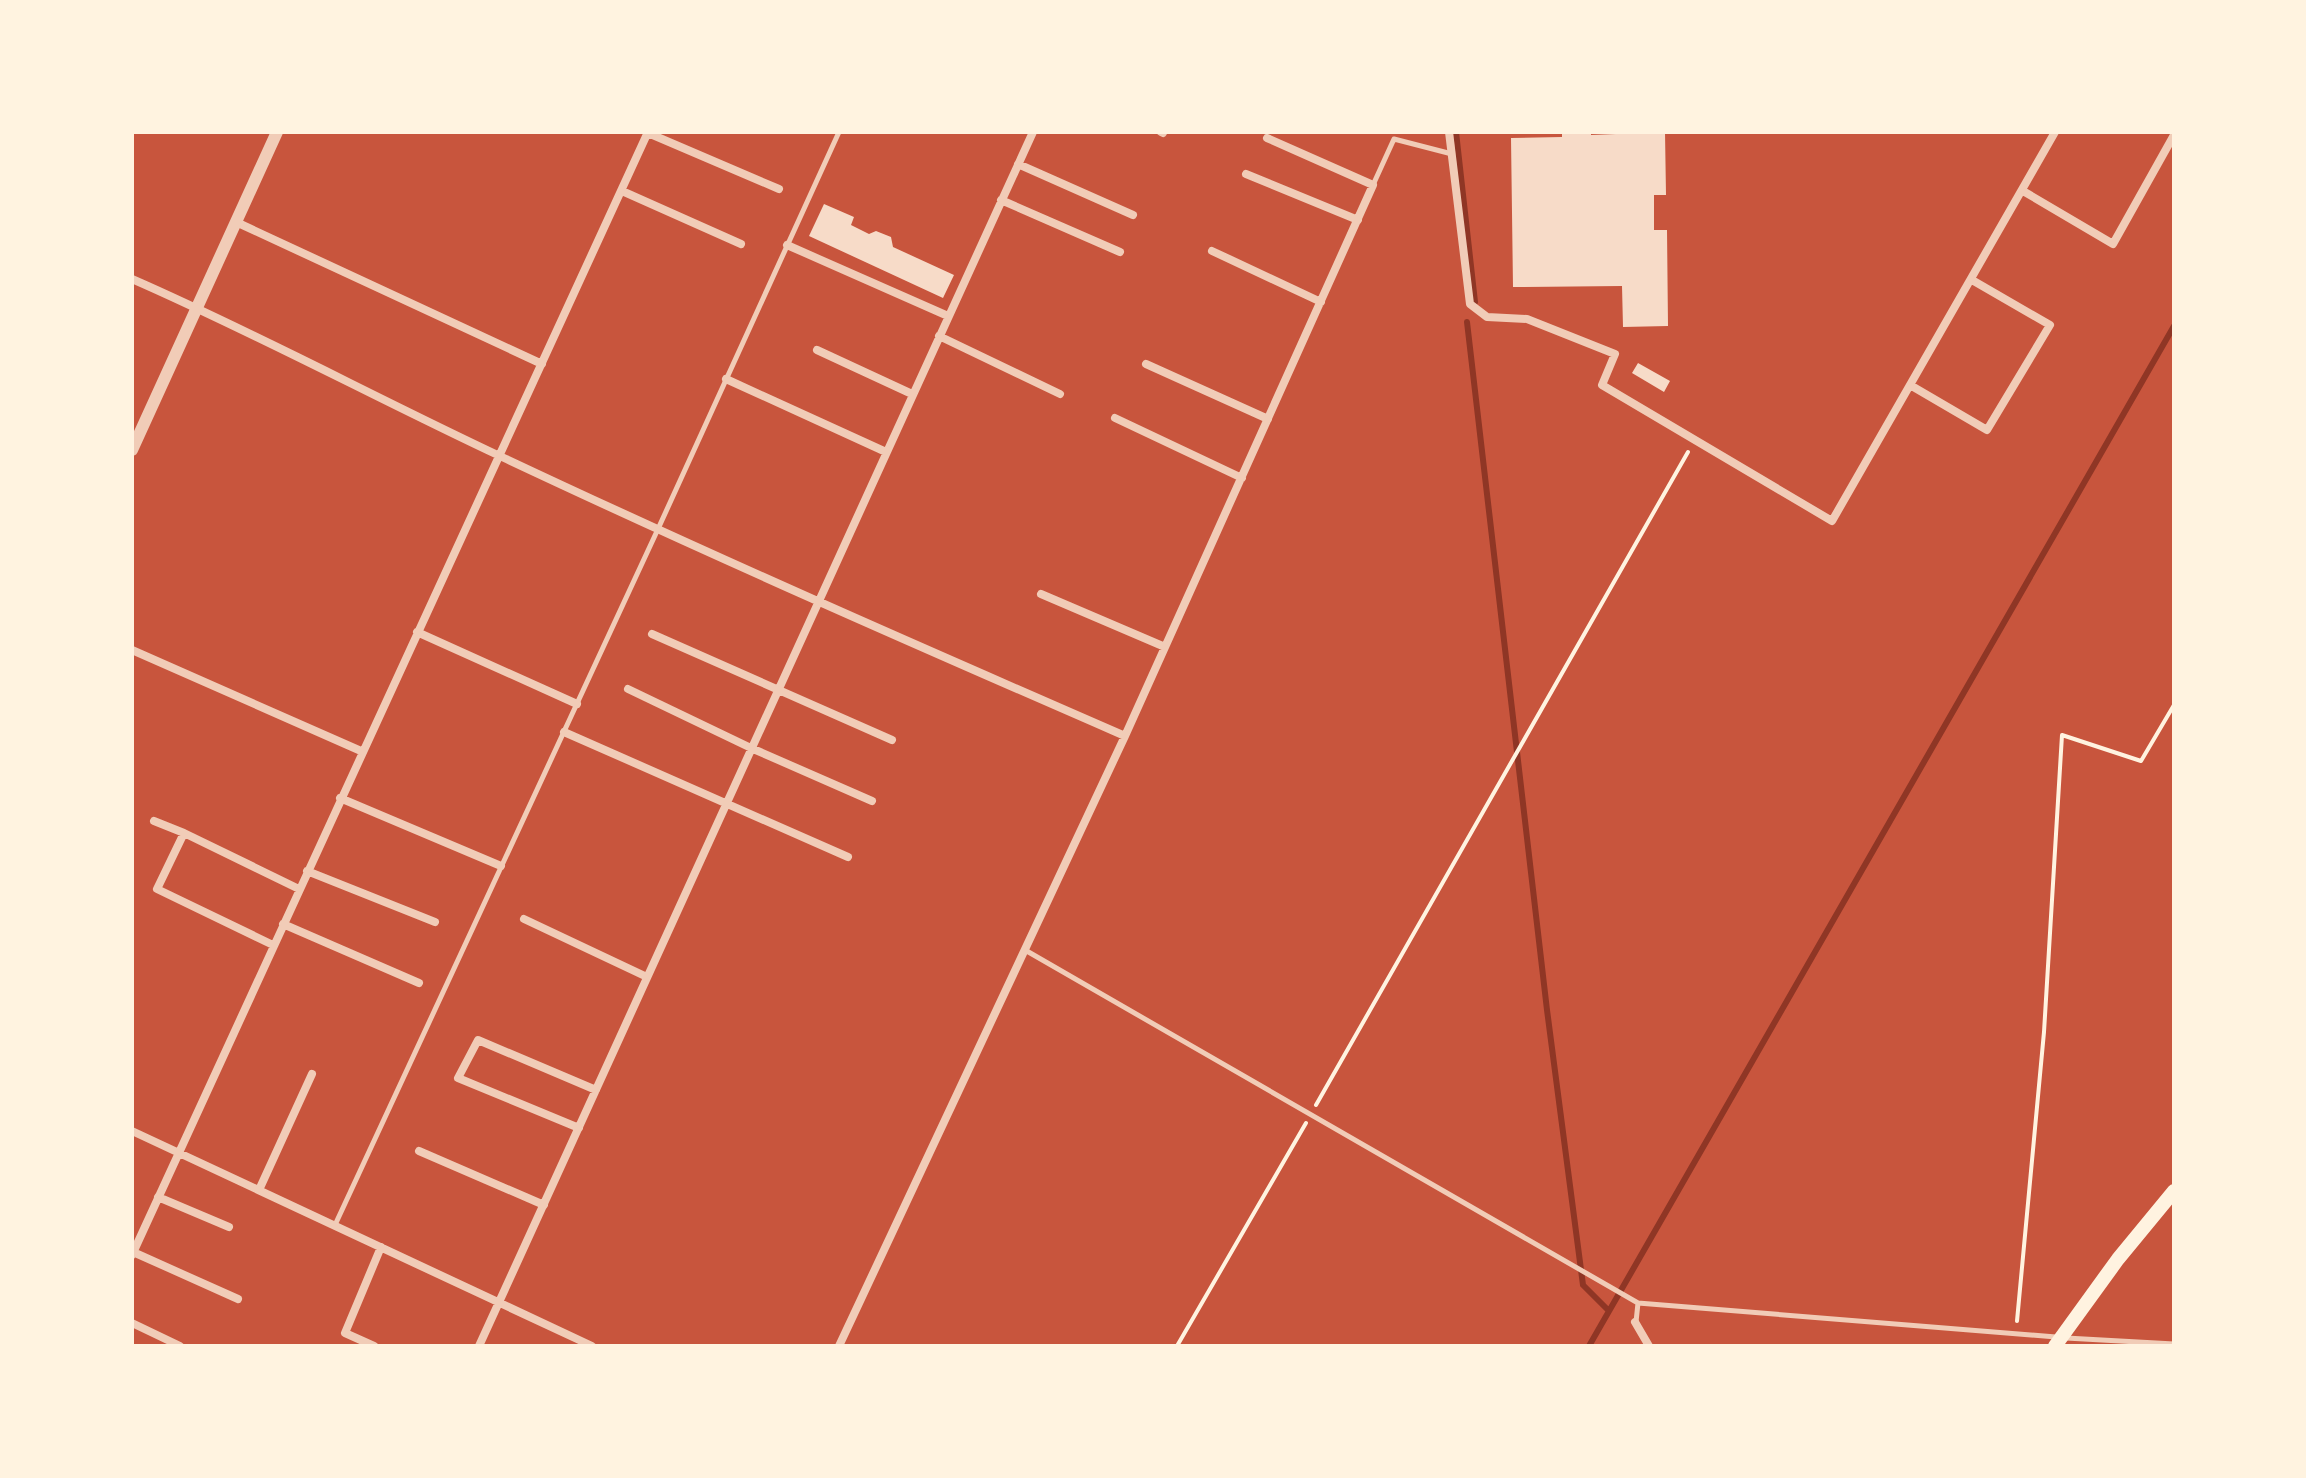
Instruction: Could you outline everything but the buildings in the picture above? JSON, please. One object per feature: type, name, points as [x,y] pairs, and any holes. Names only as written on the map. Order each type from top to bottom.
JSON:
[{"type":"main road","points":[[2058,1342],[2118,1259],[2174,1191]]},
{"type":"street","points":[[132,450],[277,132]]},
{"type":"street","points":[[238,1299],[133,1254],[361,751],[500,457],[648,132],[779,189]]},
{"type":"street","points":[[479,1346],[1033,132]]},
{"type":"street","points":[[1449,132],[1470,304],[1487,317],[1527,319],[1615,354],[1602,385],[1832,521],[2055,132]]},
{"type":"street","points":[[2023,191],[2113,244],[2174,135]]},
{"type":"street","points":[[839,1346],[1125,736],[1373,185],[1267,138]]},
{"type":"street","points":[[1018,164],[1133,215]]},
{"type":"street","points":[[1246,174],[1358,220]]},
{"type":"street","points":[[622,191],[741,244]]},
{"type":"street","points":[[1001,200],[1120,252]]},
{"type":"street","points":[[236,222],[542,364]]},
{"type":"street","points":[[787,245],[948,316]]},
{"type":"street","points":[[1212,251],[1321,302]]},
{"type":"street","points":[[132,279],[197,307],[500,457],[818,602],[1125,736]]},
{"type":"street","points":[[1910,385],[1987,430],[2050,325],[1972,280]]},
{"type":"street","points":[[939,336],[1060,394]]},
{"type":"street","points":[[817,350],[912,394]]},
{"type":"street","points":[[1146,364],[1268,419]]},
{"type":"street","points":[[726,379],[886,452]]},
{"type":"street","points":[[1115,418],[1242,478]]},
{"type":"street","points":[[1041,594],[1165,647]]},
{"type":"street","points":[[417,632],[577,704]]},
{"type":"street","points":[[652,634],[892,740]]},
{"type":"street","points":[[132,650],[361,751]]},
{"type":"street","points":[[628,689],[872,801]]},
{"type":"street","points":[[564,732],[848,857]]},
{"type":"street","points":[[340,798],[501,866]]},
{"type":"street","points":[[154,821],[299,889]]},
{"type":"street","points":[[184,833],[157,889],[273,945]]},
{"type":"street","points":[[307,871],[435,922]]},
{"type":"street","points":[[524,919],[647,977]]},
{"type":"street","points":[[283,924],[419,983]]},
{"type":"street","points":[[579,1128],[458,1078],[478,1040],[596,1090]]},
{"type":"street","points":[[259,1190],[312,1074]]},
{"type":"street","points":[[132,1131],[592,1346]]},
{"type":"street","points":[[419,1151],[544,1205]]},
{"type":"street","points":[[158,1197],[229,1227]]},
{"type":"street","points":[[374,1346],[345,1333],[381,1247]]},
{"type":"street","points":[[1635,1322],[1649,1346]]},
{"type":"street","points":[[132,1323],[180,1346]]},
{"type":"lane","points":[[335,1225],[839,132]]},
{"type":"lane","points":[[1373,185],[1394,139],[1452,154]]},
{"type":"lane","points":[[1025,950],[1635,1301],[2016,1334],[2058,1342],[2174,1344]]},
{"type":"lane","points":[[1635,1301],[1635,1322]]},
{"type":"path","points":[[1177,1346],[1695,441]]},
{"type":"path","points":[[2016,1334],[2044,1032],[2062,735],[2141,761],[2174,705]]},
{"type":"waterway","points":[[1456,132],[1475,302]]},
{"type":"waterway","points":[[1467,322],[1547,1010],[1583,1285],[1609,1311]]},
{"type":"waterway","points":[[1589,1346],[2174,326]]}]
